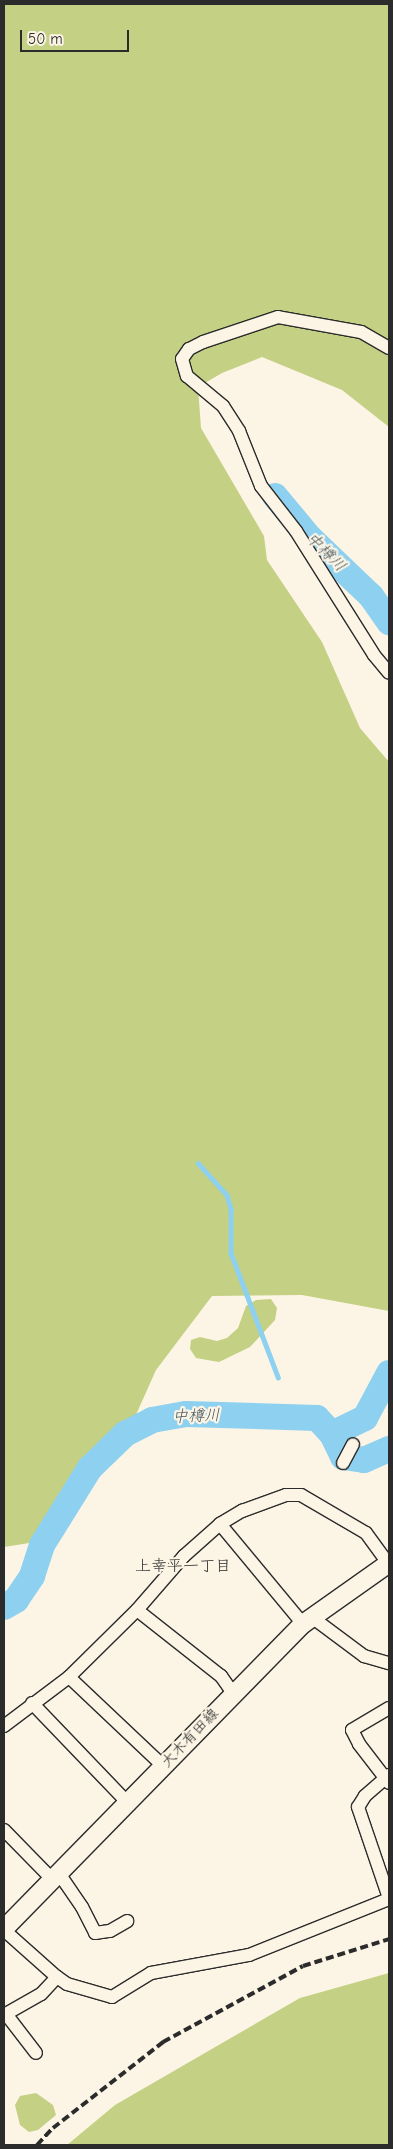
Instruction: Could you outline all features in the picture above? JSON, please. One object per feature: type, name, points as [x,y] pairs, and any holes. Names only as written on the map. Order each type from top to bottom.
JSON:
[{"type":"main road","name":"大木有田線","points":[[4,1930],[54,1875],[233,1693],[308,1621],[389,1564]]},
{"type":"street","points":[[389,348],[362,332],[278,317],[203,342],[189,349],[182,359],[187,376],[223,406],[239,431],[261,486],[296,531],[374,655],[389,673]]},
{"type":"street","points":[[343,1463],[353,1444]]},
{"type":"street","points":[[4,1726],[69,1677],[137,1610],[184,1556],[220,1524],[242,1511],[286,1495],[301,1495],[366,1533],[389,1564]]},
{"type":"street","points":[[220,1524],[308,1621],[364,1656],[389,1663]]},
{"type":"street","points":[[137,1610],[214,1670],[233,1693]]},
{"type":"street","points":[[69,1677],[163,1766]]},
{"type":"street","points":[[32,1704],[127,1802]]},
{"type":"street","points":[[4,1930],[66,1984],[112,1997],[151,1973],[249,1955],[389,1899],[358,1807],[364,1796],[388,1778],[359,1744],[352,1730],[389,1708]]},
{"type":"street","points":[[4,1830],[54,1875],[82,1906],[95,1933],[110,1931],[126,1921]]},
{"type":"street","points":[[36,2053],[5,2014],[41,1994],[57,1977]]},
{"type":"green space","points":[[4,4],[389,4],[389,427],[342,390],[262,357],[222,373],[198,387],[201,428],[264,536],[267,560],[322,642],[360,728],[389,762],[389,1311],[302,1295],[212,1296],[156,1370],[122,1446],[42,1541],[4,1547]]},
{"type":"green space","points":[[271,1299],[277,1308],[275,1320],[250,1347],[219,1362],[196,1358],[190,1349],[191,1340],[200,1337],[217,1341],[227,1338],[238,1328],[246,1306],[256,1300]]},
{"type":"green space","points":[[389,1973],[389,2145],[67,2145],[115,2105],[300,1998]]},
{"type":"green space","points":[[36,2093],[53,2105],[56,2115],[38,2130],[29,2132],[20,2125],[15,2105],[20,2096]]},
{"type":"waterway","name":"中樽川","points":[[275,496],[309,537],[371,596],[389,622]]},
{"type":"waterway","points":[[198,1163],[227,1195],[231,1209],[231,1253],[278,1377]]},
{"type":"waterway","name":"中樽川","points":[[332,1434],[365,1418],[389,1373]]},
{"type":"waterway","name":"中樽川","points":[[4,1607],[16,1600],[32,1576],[42,1545],[90,1468],[125,1434],[152,1420],[186,1414],[317,1418],[332,1434],[343,1457],[364,1460],[389,1449]]},
{"type":"railway","points":[[37,2145],[53,2128],[163,2042],[303,1966],[389,1939]]},
{"type":"district","name":"上幸平一丁目","points":[[183,1566]]}]
